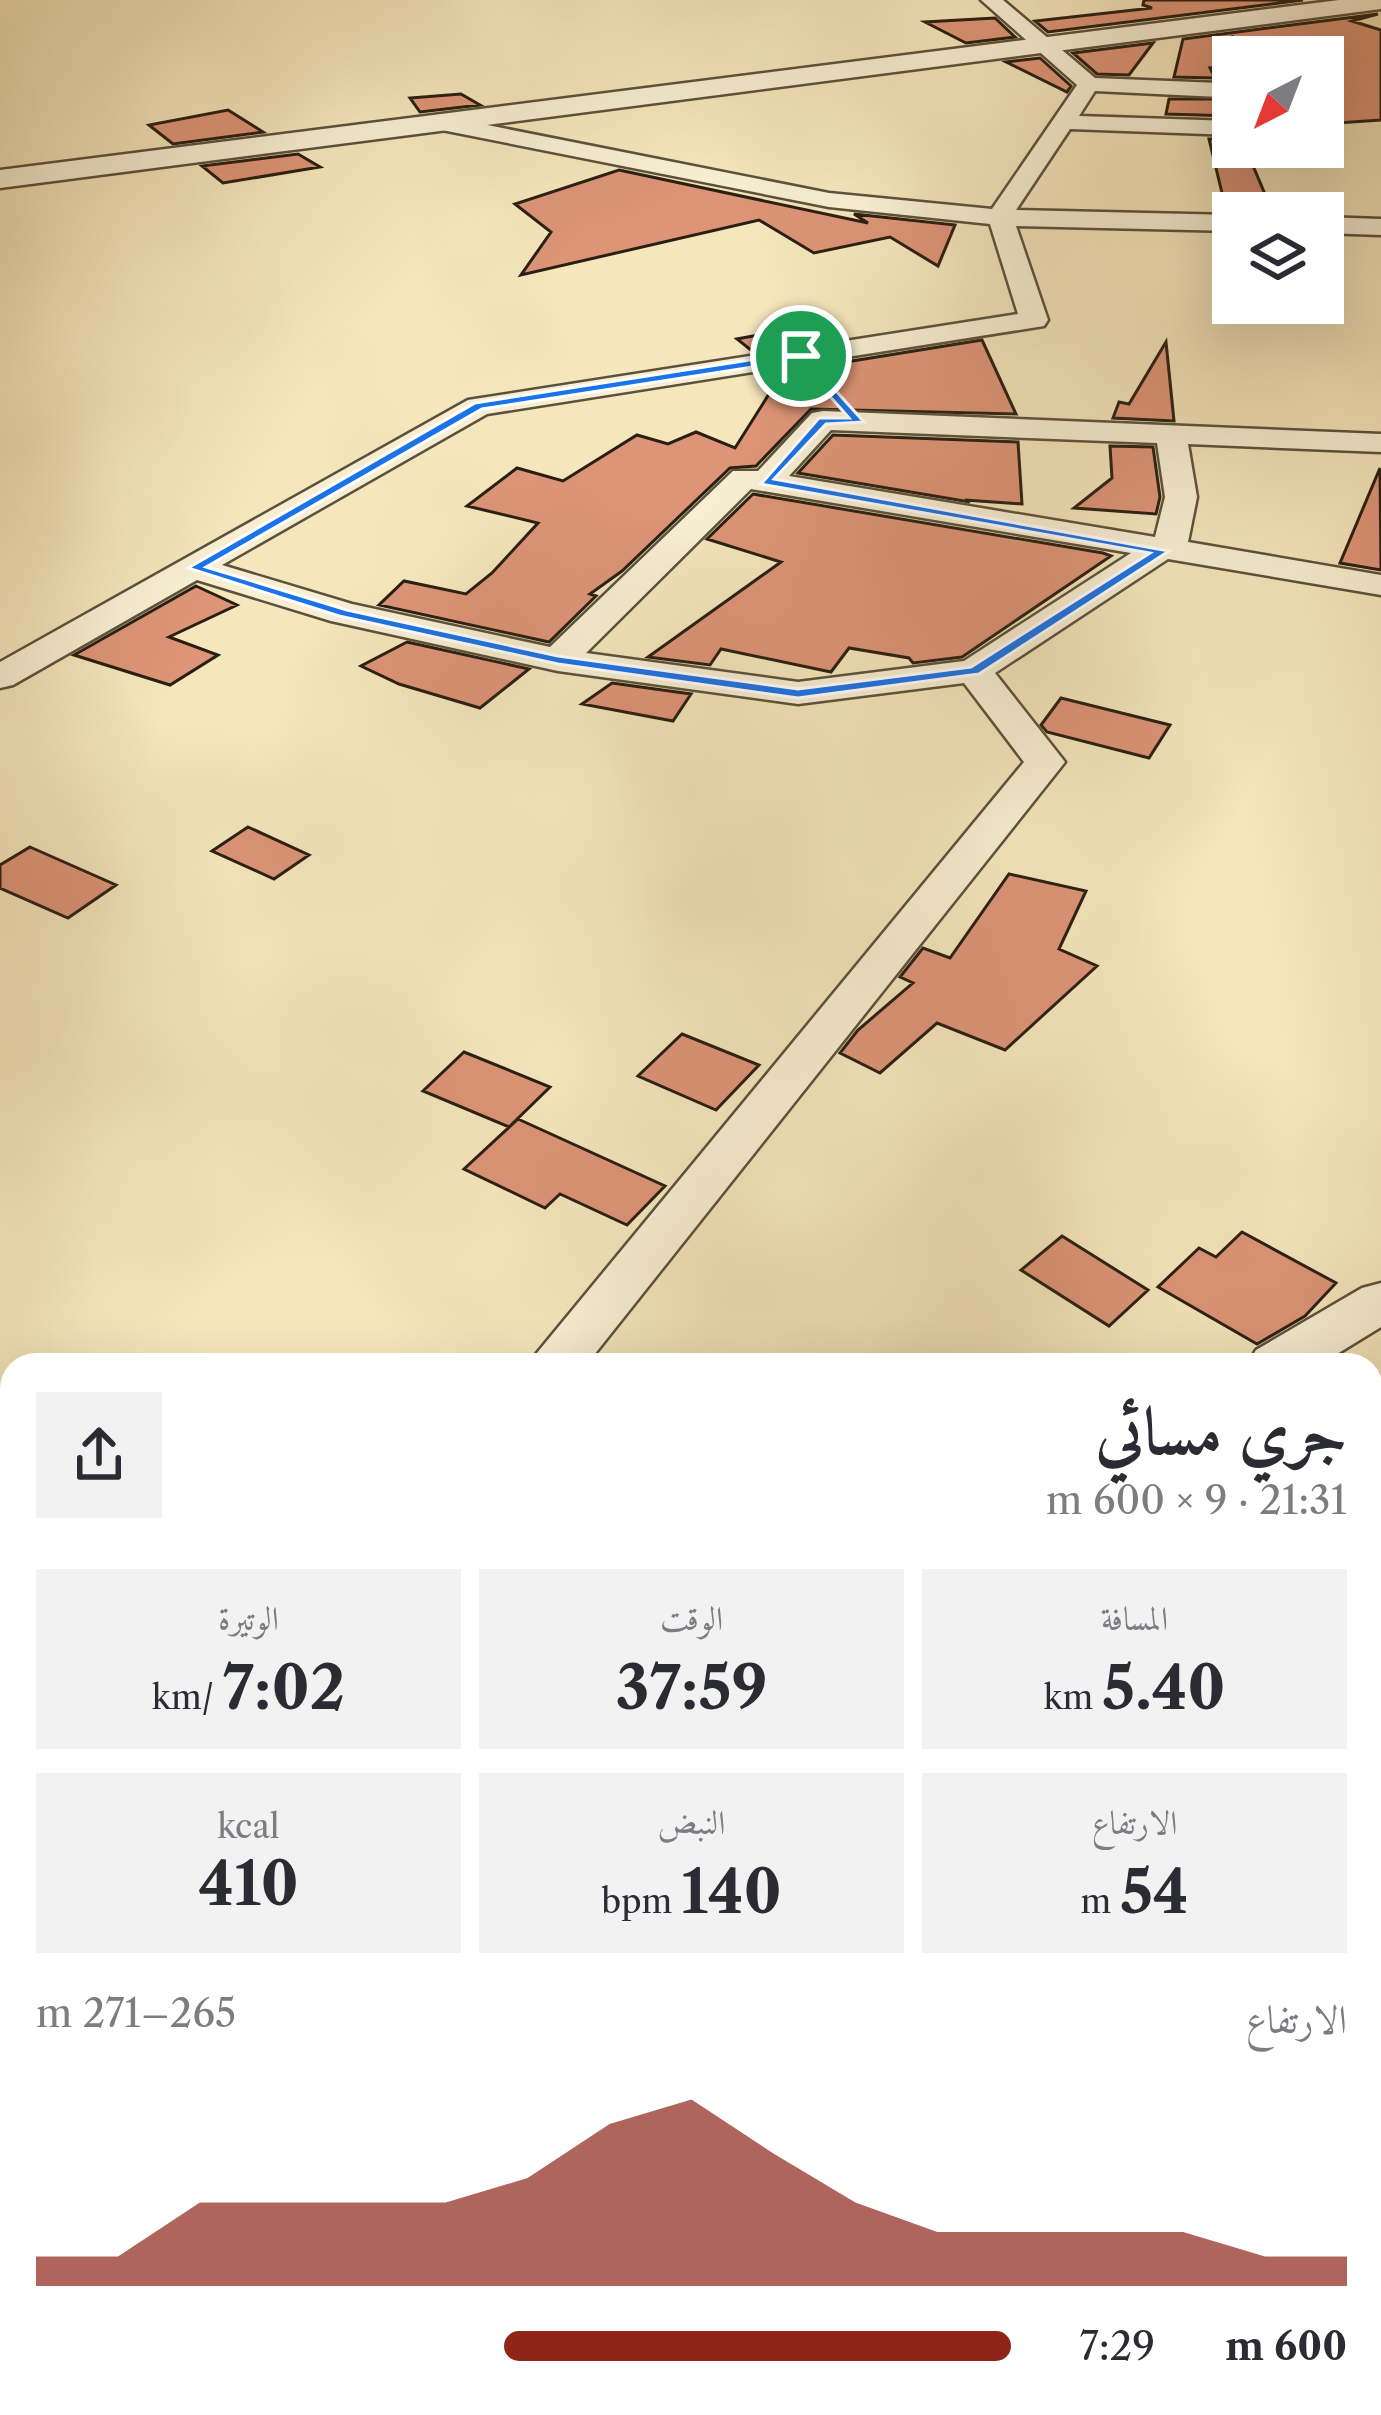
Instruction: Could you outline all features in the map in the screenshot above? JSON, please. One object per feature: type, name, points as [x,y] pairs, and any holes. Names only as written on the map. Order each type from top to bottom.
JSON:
[{"type":"street","points":[[991,0],[1089,84],[1212,90]]},
{"type":"street","points":[[0,179],[1381,2]]},
{"type":"street","points":[[1000,216],[1089,84]]},
{"type":"street","points":[[1064,122],[1212,127]]},
{"type":"street","points":[[442,123],[598,149],[833,201],[1000,216],[1212,222]]},
{"type":"street","points":[[0,677],[479,406],[1034,320],[1000,216]]},
{"type":"street","points":[[1344,226],[1381,227]]},
{"type":"street","points":[[801,356],[858,422]]},
{"type":"street","points":[[766,481],[823,420],[1381,443]]},
{"type":"street","points":[[195,568],[344,613],[558,660],[798,693],[974,670],[1171,542],[1181,497],[1171,436]]},
{"type":"street","points":[[558,660],[743,478],[1381,585]]},
{"type":"street","points":[[565,1353],[1045,762],[974,670]]},
{"type":"street","points":[[1296,1353],[1381,1302]]},
{"type":"building","points":[[1144,0],[1303,0],[1048,32],[1035,21],[1152,8],[1143,5]]},
{"type":"building","points":[[1378,14],[1352,21],[1381,30],[1381,120],[1344,123],[1344,36],[1212,36],[1212,78],[1174,77],[1183,39]]},
{"type":"building","points":[[995,18],[1015,37],[966,43],[925,22]]},
{"type":"building","points":[[1153,43],[1129,75],[1097,74],[1073,53]]},
{"type":"building","points":[[1040,58],[1071,86],[1067,92],[1006,62]]},
{"type":"building","points":[[461,94],[480,105],[420,112],[410,98]]},
{"type":"building","points":[[1169,99],[1212,99],[1212,115],[1166,114]]},
{"type":"building","points":[[228,110],[263,132],[173,144],[149,125]]},
{"type":"building","points":[[298,154],[320,167],[223,183],[202,166]]},
{"type":"building","points":[[1216,168],[1254,168],[1264,192],[1222,192]]},
{"type":"building","points":[[619,170],[868,223],[854,214],[955,225],[938,266],[890,237],[814,253],[759,220],[521,275],[551,232],[515,204]]},
{"type":"building","points":[[818,324],[835,338],[752,351],[737,339]]},
{"type":"building","points":[[982,340],[1016,414],[811,409],[756,466],[730,468],[622,571],[590,594],[596,596],[549,642],[379,605],[404,581],[466,594],[492,573],[538,523],[467,506],[517,468],[563,481],[637,435],[668,444],[696,432],[735,448],[769,394],[801,392],[778,373]]},
{"type":"building","points":[[1166,342],[1174,421],[1113,418],[1119,402],[1129,404]]},
{"type":"building","points":[[833,435],[1018,442],[1022,504],[965,500],[970,502],[798,473]]},
{"type":"building","points":[[1110,446],[1153,447],[1160,497],[1156,514],[1074,508],[1112,478]]},
{"type":"building","points":[[1380,468],[1381,570],[1340,563]]},
{"type":"building","points":[[753,494],[1111,556],[962,657],[913,663],[909,658],[849,648],[831,672],[721,649],[710,665],[648,657],[781,562],[707,539]]},
{"type":"building","points":[[196,586],[237,605],[169,637],[218,655],[170,685],[74,655]]},
{"type":"building","points":[[407,642],[529,669],[480,708],[399,684],[361,666]]},
{"type":"building","points":[[612,683],[691,694],[673,721],[582,704]]},
{"type":"building","points":[[1061,698],[1170,725],[1149,758],[1047,732],[1041,725]]},
{"type":"building","points":[[248,827],[309,855],[274,879],[212,851]]},
{"type":"building","points":[[30,847],[116,885],[68,918],[0,888],[0,865]]},
{"type":"building","points":[[1009,874],[1086,891],[1059,949],[1097,966],[1005,1050],[937,1023],[880,1073],[840,1053],[858,1030],[913,983],[900,977],[923,948],[950,958]]},
{"type":"building","points":[[682,1034],[759,1065],[716,1110],[638,1076]]},
{"type":"building","points":[[464,1052],[550,1087],[509,1127],[423,1091]]},
{"type":"building","points":[[518,1119],[665,1186],[627,1225],[560,1194],[545,1208],[464,1169]]},
{"type":"building","points":[[1242,1232],[1336,1283],[1305,1316],[1257,1344],[1158,1287],[1199,1248],[1216,1257]]},
{"type":"building","points":[[1062,1236],[1148,1290],[1109,1326],[1021,1270]]},
{"type":"route","points":[[801,356],[858,422],[823,420],[766,481],[1162,551],[974,670],[798,693],[558,660],[344,613],[195,568],[479,406],[801,356]]}]
